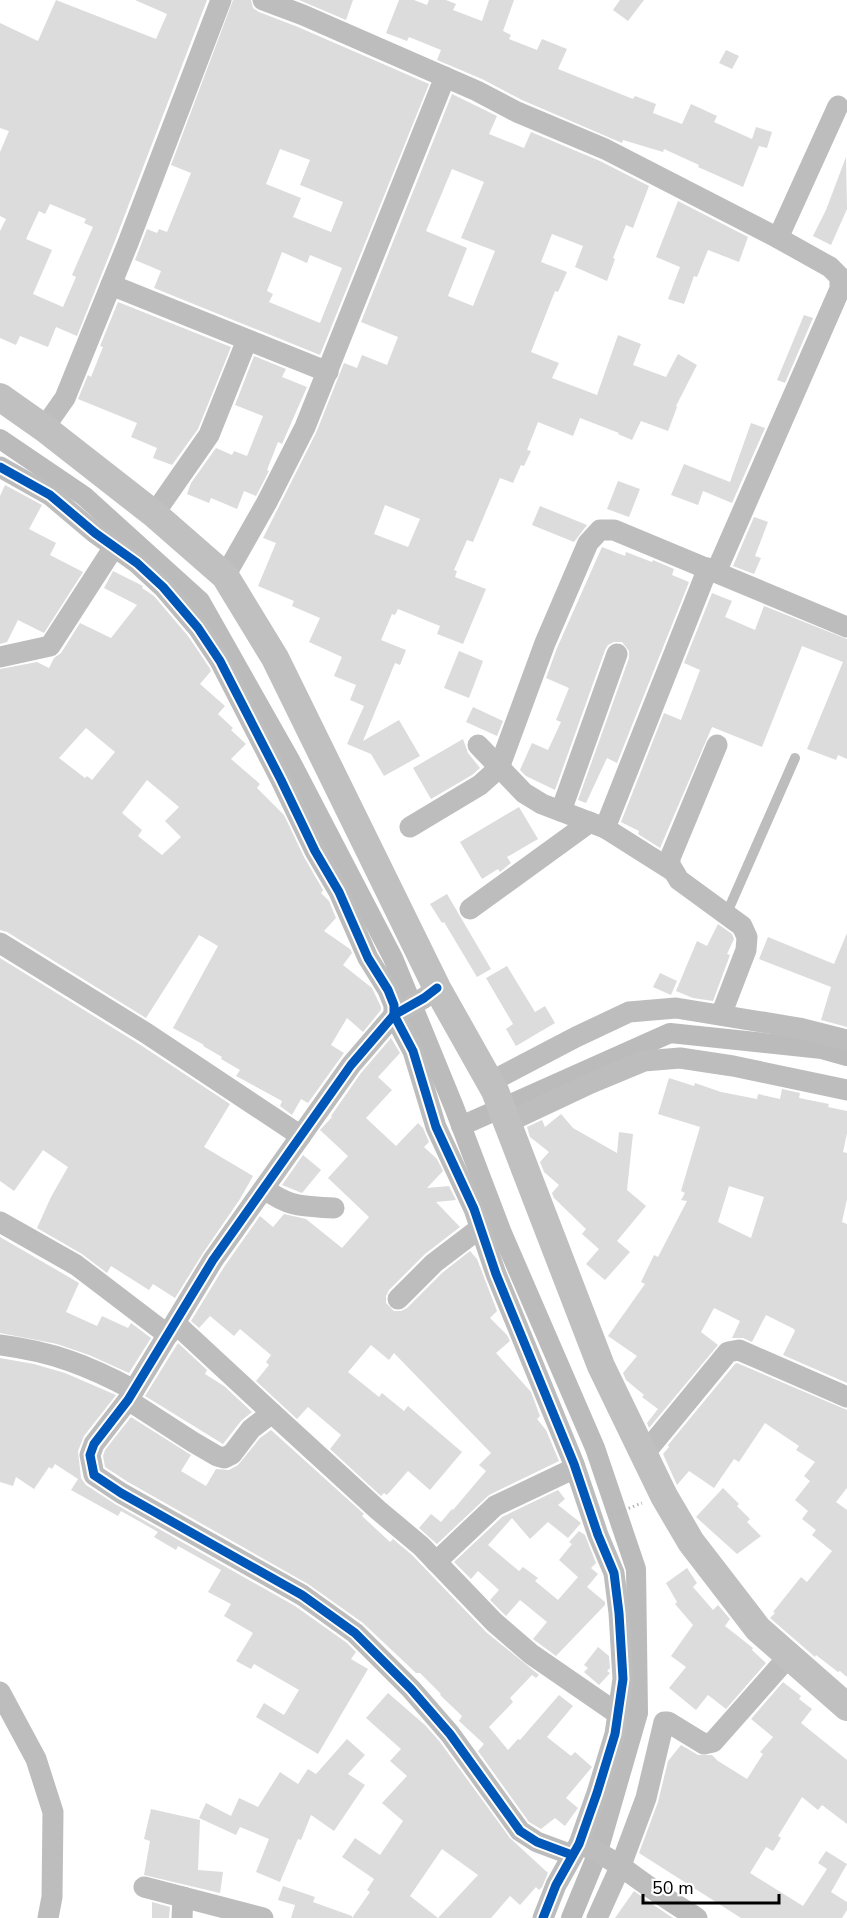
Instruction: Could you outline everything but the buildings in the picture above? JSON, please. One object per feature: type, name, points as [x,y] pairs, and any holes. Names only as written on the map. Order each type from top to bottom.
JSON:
[{"type":"main road","points":[[0,397],[44,428],[154,514],[225,576],[275,658],[430,993],[493,1086],[601,1366],[664,1496],[690,1542],[758,1629],[847,1707]]},
{"type":"street","points":[[44,428],[65,398],[221,0]]},
{"type":"street","points":[[263,0],[445,77],[517,112],[604,149],[778,238],[830,267],[840,277],[840,289],[598,825],[470,909]]},
{"type":"street","points":[[225,576],[267,502],[305,427],[445,77]]},
{"type":"street","points":[[778,238],[838,106]]},
{"type":"street","points":[[111,285],[328,372]]},
{"type":"street","points":[[154,514],[209,435],[247,340]]},
{"type":"street","points":[[2,472],[50,495],[136,563],[163,587],[198,628],[219,662],[281,780],[315,851],[339,892],[368,958],[388,990],[413,1052],[436,1126],[474,1209],[496,1274],[575,1468],[614,1573],[623,1678],[615,1734],[580,1849],[556,1885],[543,1918]]},
{"type":"street","points":[[410,827],[480,785],[499,768],[545,643],[588,543],[600,530],[614,530],[847,627]]},
{"type":"street","points":[[0,657],[50,646],[114,547]]},
{"type":"street","points":[[561,811],[617,654]]},
{"type":"street","points":[[478,745],[524,793],[542,804],[598,825],[673,871]]},
{"type":"street","points":[[717,745],[670,858],[670,865],[679,880],[742,926],[747,937],[746,950],[721,1015]]},
{"type":"street","points":[[0,943],[146,1033],[301,1136]]},
{"type":"street","points":[[430,993],[397,1012],[351,1065],[213,1260],[131,1395],[94,1444],[90,1455],[94,1475],[121,1493],[302,1595],[355,1633],[411,1689],[450,1734],[520,1832],[537,1842],[580,1849],[617,1863],[654,1891],[697,1918]]},
{"type":"street","points":[[493,1086],[576,1037],[629,1012],[676,1008],[799,1028],[847,1040]]},
{"type":"street","points":[[506,1120],[644,1061],[680,1058],[734,1066],[847,1090]]},
{"type":"street","points":[[264,1189],[283,1202],[293,1205],[334,1208]]},
{"type":"street","points":[[0,1222],[76,1265],[172,1329],[272,1413],[420,1546],[494,1622],[531,1654],[618,1714]]},
{"type":"street","points":[[398,1299],[434,1263],[480,1228]]},
{"type":"street","points":[[0,1345],[27,1348],[93,1368],[193,1442],[224,1458],[232,1454],[251,1429],[272,1413]]},
{"type":"street","points":[[644,1455],[728,1352],[739,1350],[847,1397]]},
{"type":"street","points":[[436,1562],[480,1521],[488,1510],[575,1468]]},
{"type":"street","points":[[597,1918],[617,1863],[646,1798],[664,1722],[668,1722],[704,1744],[713,1742],[789,1656]]},
{"type":"street","points":[[0,1692],[36,1759],[53,1812],[51,1897],[48,1918]]},
{"type":"street","points":[[144,1887],[263,1918]]},
{"type":"street","points":[[182,1918],[183,1897]]},
{"type":"lane","points":[[726,915],[795,758]]},
{"type":"path","points":[[610,1515],[646,1502]]},
{"type":"waterway","points":[[0,439],[84,496],[200,601],[291,762],[393,958],[454,1107],[502,1233],[595,1448],[636,1569],[638,1713],[597,1855],[571,1918]]},
{"type":"waterway","points":[[461,1126],[670,1033],[822,1049],[847,1056]]},
{"type":"cycle path","points":[[0,467],[50,495],[95,533],[137,563],[163,587],[198,628],[220,661],[315,851],[339,892],[368,958],[388,990],[394,1005],[394,1015],[413,1051],[436,1127],[474,1209],[496,1274],[574,1464],[598,1535],[614,1573],[623,1679],[615,1734],[597,1793],[579,1844],[556,1885],[543,1918]]},
{"type":"cycle path","points":[[437,988],[394,1015],[351,1065],[213,1260],[128,1400],[94,1444],[90,1455],[94,1475],[121,1493],[302,1595],[355,1633],[411,1689],[450,1734],[520,1831],[537,1842],[572,1855]]}]
